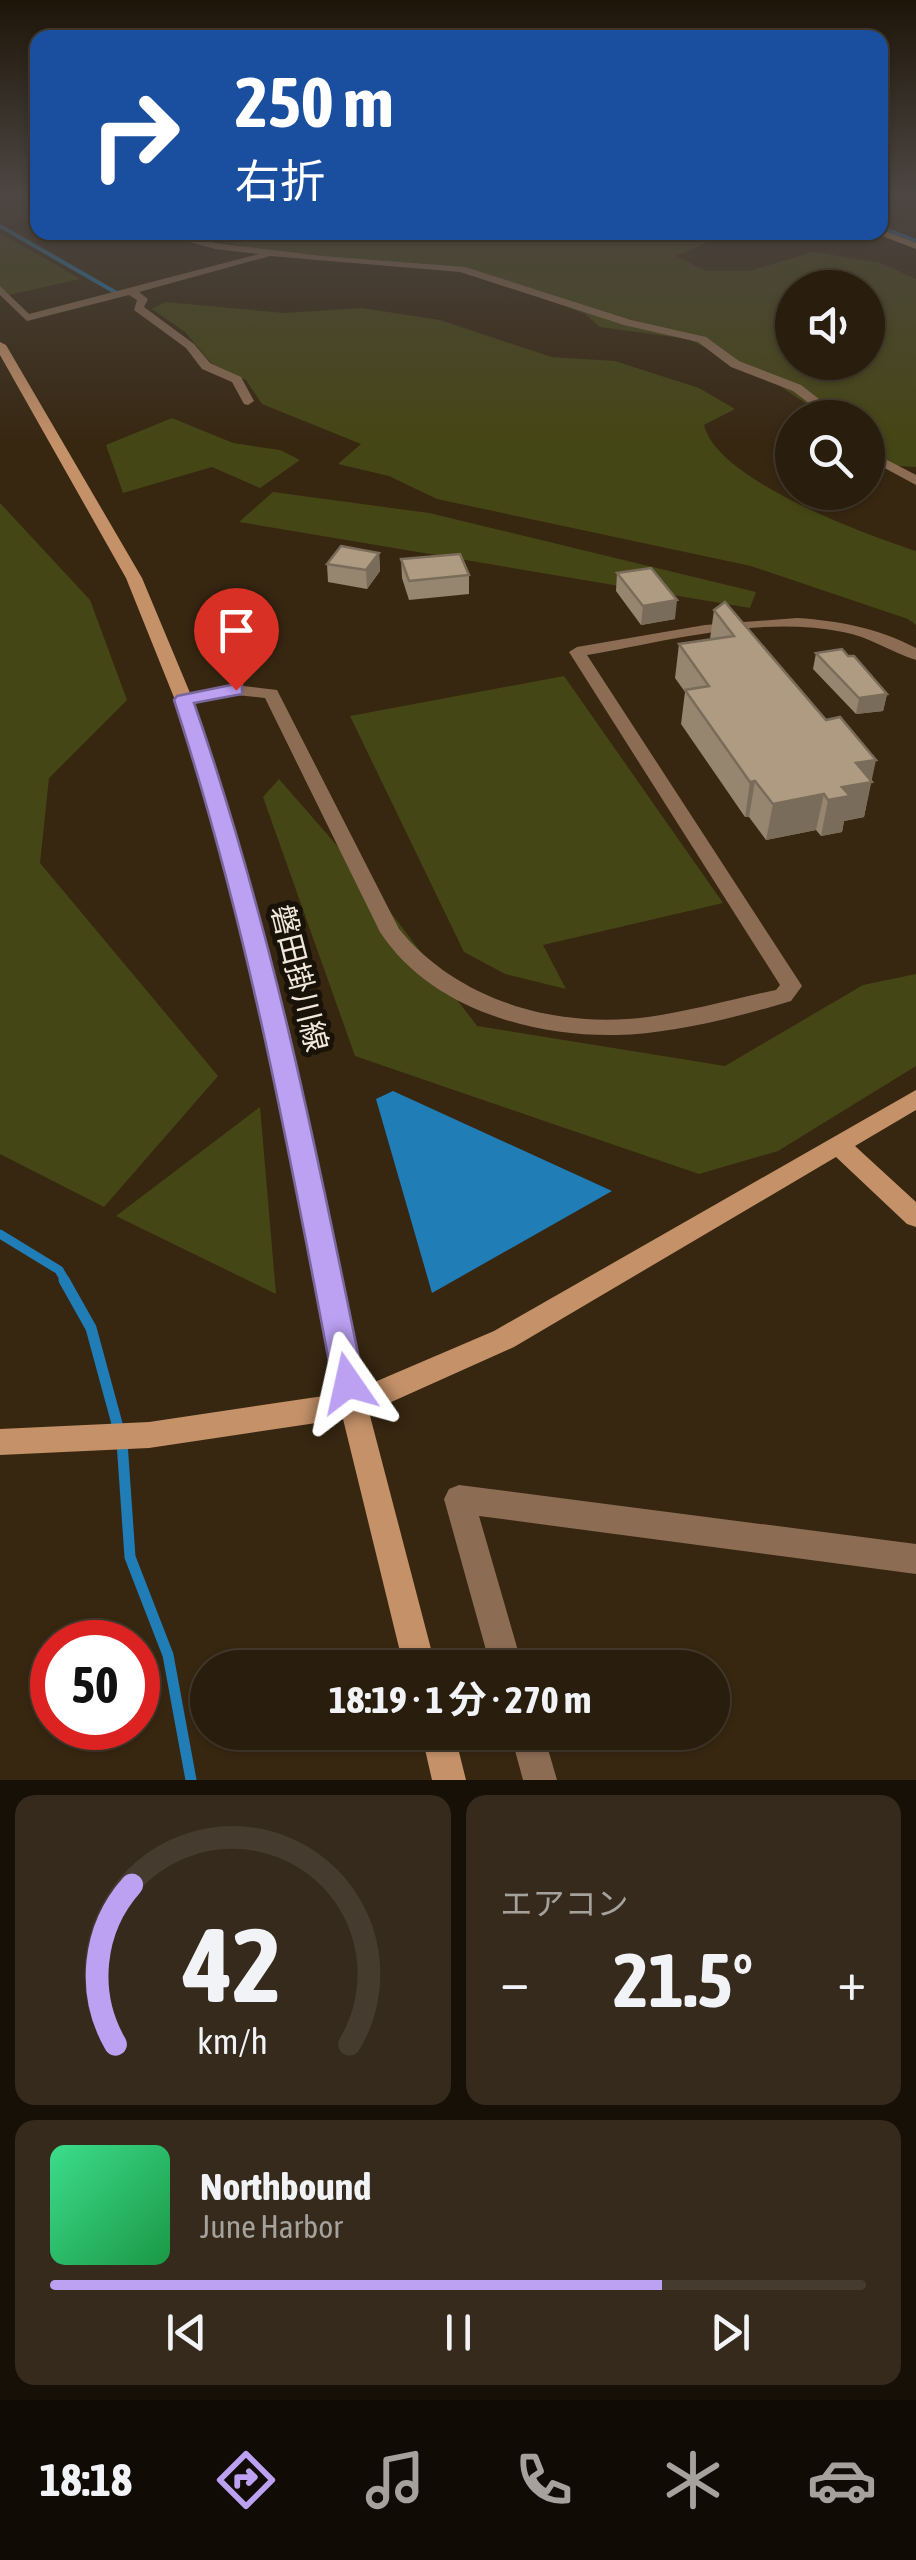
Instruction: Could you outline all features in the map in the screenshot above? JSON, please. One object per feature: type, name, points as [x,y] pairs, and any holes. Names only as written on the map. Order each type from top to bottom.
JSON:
[{"type":"main road","name":"磐田掛川線","points":[[0,345],[134,578],[184,700],[224,818],[279,1033],[353,1404],[415,1650]]},
{"type":"main road","points":[[0,1442],[149,1435],[353,1404],[504,1340],[916,1099]]},
{"type":"main road","points":[[838,1145],[916,1217]]},
{"type":"main road","points":[[442,1750],[449,1780]]},
{"type":"street","points":[[0,289],[27,318],[185,277]]},
{"type":"street","points":[[481,277],[628,323],[702,338],[735,364],[797,388],[812,400]]},
{"type":"street","points":[[130,291],[143,299],[138,308],[190,346],[206,366],[237,380],[248,401]]},
{"type":"street","points":[[885,464],[916,481]]},
{"type":"street","points":[[184,700],[236,690],[271,694],[390,932],[416,963],[452,986],[524,1016],[564,1024],[645,1025],[782,996],[791,986],[577,652],[788,621],[857,628],[894,641],[916,655]]},
{"type":"street","points":[[503,1650],[459,1499],[916,1559]]},
{"type":"street","points":[[531,1750],[540,1780]]},
{"type":"shaded area","points":[[0,277],[80,279],[4,296]]},
{"type":"shaded area","points":[[491,277],[775,277],[775,380],[885,380],[885,277],[912,277],[916,279],[916,467],[885,465],[885,400],[801,400],[765,376],[688,339],[600,327],[585,314]]},
{"type":"shaded area","points":[[165,302],[285,313],[362,308],[440,320],[552,357],[615,361],[699,388],[735,409],[704,425],[715,446],[735,466],[775,491],[775,510],[812,510],[916,551],[916,625],[751,566],[437,499],[389,476],[338,464],[361,444],[262,404],[246,380],[211,363],[185,332],[152,309]]},
{"type":"shaded area","points":[[172,418],[233,443],[280,450],[300,460],[260,488],[212,467],[123,493],[106,445]]},
{"type":"shaded area","points":[[273,492],[429,513],[756,592],[750,608],[239,522]]},
{"type":"shaded area","points":[[0,503],[90,600],[127,700],[49,778],[40,863],[218,1076],[104,1207],[0,1154]]},
{"type":"shaded area","points":[[564,676],[723,903],[543,945],[566,989],[505,974],[464,952],[350,716]]},
{"type":"shaded area","points":[[279,779],[360,872],[477,1026],[725,1066],[863,985],[916,974],[916,1066],[778,1151],[699,1174],[355,1056],[263,797]]},
{"type":"shaded area","points":[[260,1107],[276,1294],[116,1216]]},
{"type":"water","points":[[393,1091],[612,1191],[432,1293],[376,1099]]},
{"type":"building","points":[[341,546],[379,553],[366,570],[327,564]]},
{"type":"building","points":[[460,554],[469,575],[409,581],[401,559]]},
{"type":"building","points":[[651,568],[677,600],[643,606],[617,573]]},
{"type":"building","points":[[725,602],[826,720],[840,717],[876,760],[856,763],[872,782],[842,787],[850,796],[828,800],[824,794],[773,804],[755,781],[750,782],[685,690],[709,686],[679,644],[734,636],[714,610]]},
{"type":"building","points":[[842,649],[848,656],[854,656],[887,694],[859,698],[816,653]]},
{"type":"waterway","points":[[89,277],[115,292]]},
{"type":"waterway","points":[[0,1234],[59,1270],[66,1282]]},
{"type":"waterway","points":[[64,1280],[91,1328],[122,1442],[130,1557],[168,1655],[191,1780]]},
{"type":"route","points":[[236,690],[184,700],[224,818],[279,1033],[348,1383]]}]
